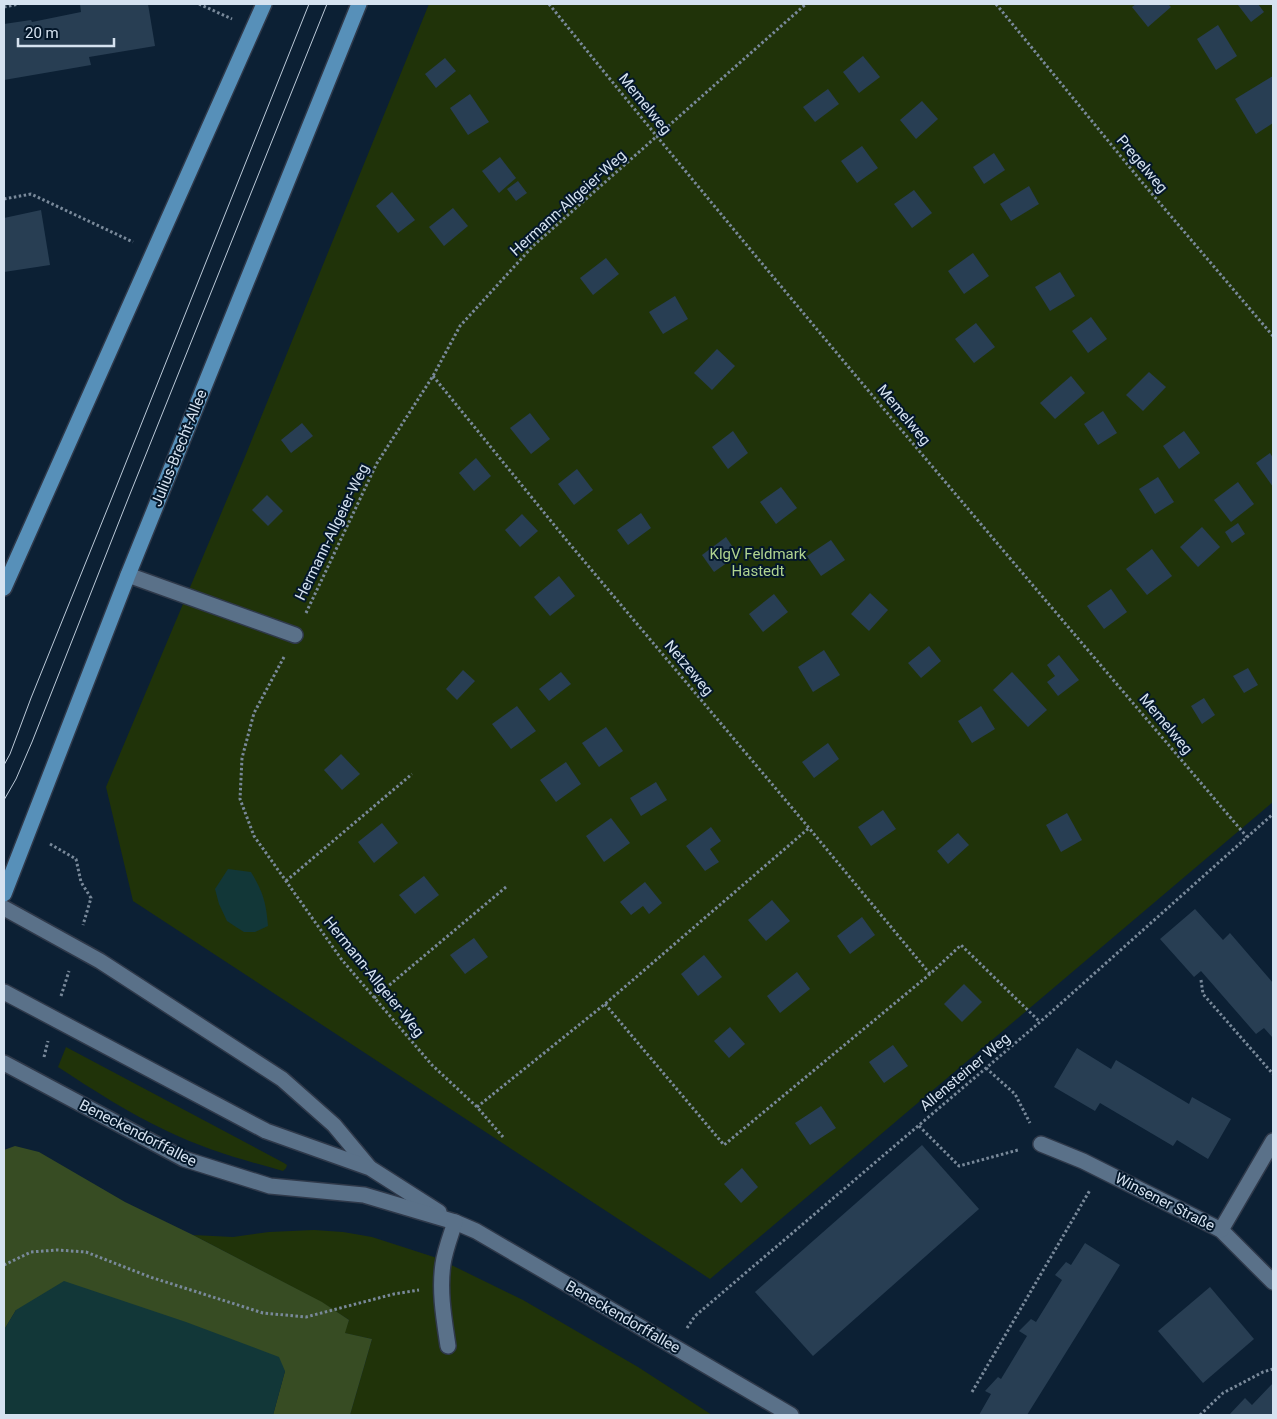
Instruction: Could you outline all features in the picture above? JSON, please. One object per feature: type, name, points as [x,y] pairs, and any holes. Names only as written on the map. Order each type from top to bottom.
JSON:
[{"type":"main road","points":[[4,588],[29,528],[264,4]]},
{"type":"main road","name":"Julius-Brecht-Allee","points":[[4,894],[128,574],[359,4]]},
{"type":"street","points":[[128,574],[295,635]]},
{"type":"street","name":"Beneckendorffallee","points":[[4,908],[100,961],[282,1079],[334,1126],[370,1168]]},
{"type":"street","name":"Beneckendorffallee","points":[[4,992],[266,1131],[370,1168],[455,1222]]},
{"type":"street","name":"Beneckendorffallee","points":[[4,1064],[184,1160],[270,1186],[364,1194],[455,1222],[476,1231],[791,1415]]},
{"type":"street","points":[[1221,1230],[1273,1141]]},
{"type":"street","name":"Winsener Straße","points":[[1042,1144],[1083,1161],[1221,1230],[1273,1282]]},
{"type":"street","points":[[448,1346],[442,1286],[443,1263],[455,1222]]},
{"type":"path","points":[[4,7],[19,4]]},
{"type":"path","points":[[199,4],[253,28]]},
{"type":"path","name":"Memelweg","points":[[549,4],[657,138],[886,412],[1247,837]]},
{"type":"path","name":"Hermann-Allgeier-Weg","points":[[502,1137],[476,1108],[432,1065],[342,960],[254,836],[240,798],[242,758],[254,713],[295,635],[377,463],[433,376],[460,326],[533,246],[806,4]]},
{"type":"path","name":"Pregelweg","points":[[996,4],[1141,181],[1273,336]]},
{"type":"path","points":[[4,199],[31,194],[154,252]]},
{"type":"path","name":"Netzeweg","points":[[433,376],[568,542],[930,974]]},
{"type":"path","points":[[286,881],[412,774]]},
{"type":"path","name":"Allensteiner Weg","points":[[674,1347],[695,1316],[1040,1022],[1273,814]]},
{"type":"path","points":[[476,1108],[605,1004],[809,828]]},
{"type":"path","points":[[28,832],[76,859],[81,882],[91,898],[76,948]]},
{"type":"path","points":[[374,998],[506,887]]},
{"type":"path","points":[[605,1004],[724,1145],[930,974],[961,945],[1040,1022]]},
{"type":"path","points":[[1201,980],[1203,994],[1273,1074]]},
{"type":"path","points":[[919,1126],[959,1166],[1042,1144],[1015,1094],[986,1068]]},
{"type":"path","points":[[972,1392],[1101,1170]]},
{"type":"path","points":[[4,1265],[31,1252],[57,1250],[86,1252],[150,1277],[264,1313],[306,1318],[394,1294],[442,1286]]},
{"type":"path","points":[[1200,1415],[1223,1393],[1273,1368]]},
{"type":"green space","name":"KlgV Feldmark Hastedt","points":[[429,4],[1273,4],[1273,802],[710,1279],[133,901],[106,787],[244,459]]},
{"type":"green space","points":[[66,1047],[284,1163],[287,1165],[286,1168],[283,1171],[209,1149],[139,1117],[58,1067]]},
{"type":"green space","points":[[15,1146],[39,1152],[125,1202],[322,1302],[349,1320],[345,1333],[372,1339],[350,1415],[273,1415],[285,1371],[16,1310],[4,1330],[4,1150]]},
{"type":"green space","points":[[314,1230],[372,1237],[437,1258],[523,1300],[638,1367],[712,1415],[350,1415],[372,1339],[344,1333],[349,1320],[321,1302],[193,1235],[233,1237],[269,1232]]},
{"type":"shaded area","points":[[228,869],[251,872],[263,898],[268,926],[255,932],[244,932],[227,921],[219,904],[215,889]]},
{"type":"shaded area","points":[[64,1281],[186,1322],[279,1357],[285,1371],[273,1415],[4,1415],[4,1330],[16,1310]]},
{"type":"building","points":[[80,4],[148,4],[155,46],[89,57],[91,65],[4,80],[4,24],[31,20],[32,22],[81,12]]},
{"type":"building","points":[[1136,4],[1168,4],[1171,7],[1148,27],[1132,7]]},
{"type":"building","points":[[1258,4],[1264,12],[1251,22],[1238,5]]},
{"type":"building","points":[[1218,25],[1237,56],[1216,70],[1197,39]]},
{"type":"building","points":[[863,56],[880,77],[859,93],[843,72]]},
{"type":"building","points":[[445,58],[456,71],[436,88],[425,74]]},
{"type":"building","points":[[1273,76],[1273,123],[1256,134],[1235,99]]},
{"type":"building","points":[[828,89],[839,104],[815,122],[803,107]]},
{"type":"building","points":[[470,94],[489,122],[468,135],[450,108]]},
{"type":"building","points":[[922,101],[938,119],[916,139],[900,120]]},
{"type":"building","points":[[862,146],[878,168],[857,183],[841,161]]},
{"type":"building","points":[[994,153],[1005,170],[984,184],[973,167]]},
{"type":"building","points":[[500,157],[516,178],[499,193],[482,171]]},
{"type":"building","points":[[518,181],[527,193],[516,201],[507,189]]},
{"type":"building","points":[[1029,186],[1039,204],[1011,221],[1000,204]]},
{"type":"building","points":[[914,190],[932,213],[912,228],[894,204]]},
{"type":"building","points":[[392,192],[415,220],[398,233],[376,206]]},
{"type":"building","points":[[453,208],[468,226],[444,246],[429,227]]},
{"type":"building","points":[[41,210],[50,265],[4,272],[4,218]]},
{"type":"building","points":[[973,253],[989,276],[964,294],[948,271]]},
{"type":"building","points":[[606,258],[619,274],[593,295],[580,278]]},
{"type":"building","points":[[1060,272],[1075,296],[1050,311],[1035,287]]},
{"type":"building","points":[[675,296],[688,319],[663,334],[649,312]]},
{"type":"building","points":[[1091,317],[1107,339],[1088,353],[1072,331]]},
{"type":"building","points":[[976,323],[995,347],[974,363],[955,339]]},
{"type":"building","points":[[717,349],[735,366],[712,390],[694,373]]},
{"type":"building","points":[[1149,372],[1166,387],[1143,411],[1126,395]]},
{"type":"building","points":[[1071,376],[1085,393],[1055,419],[1040,403]]},
{"type":"building","points":[[1103,411],[1117,433],[1098,445],[1084,424]]},
{"type":"building","points":[[530,413],[550,439],[531,454],[510,428]]},
{"type":"building","points":[[302,423],[313,436],[291,453],[281,440]]},
{"type":"building","points":[[733,431],[748,453],[728,469],[712,447]]},
{"type":"building","points":[[1184,431],[1200,453],[1179,469],[1163,446]]},
{"type":"building","points":[[1270,453],[1273,458],[1273,487],[1256,463]]},
{"type":"building","points":[[476,458],[491,476],[474,491],[459,473]]},
{"type":"building","points":[[577,469],[593,490],[574,505],[558,484]]},
{"type":"building","points":[[1158,477],[1174,502],[1155,514],[1139,489]]},
{"type":"building","points":[[1238,482],[1254,504],[1231,522],[1214,500]]},
{"type":"building","points":[[781,487],[797,508],[776,524],[760,502]]},
{"type":"building","points":[[267,495],[283,511],[268,526],[252,510]]},
{"type":"building","points":[[641,513],[651,528],[628,545],[617,530]]},
{"type":"building","points":[[522,514],[538,531],[520,547],[505,530]]},
{"type":"building","points":[[1238,523],[1245,534],[1232,543],[1225,532]]},
{"type":"building","points":[[1202,527],[1220,547],[1198,567],[1180,547]]},
{"type":"building","points":[[726,537],[738,555],[714,572],[702,555]]},
{"type":"building","points":[[831,540],[845,560],[821,576],[807,556]]},
{"type":"building","points":[[1152,549],[1172,576],[1147,595],[1126,569]]},
{"type":"building","points":[[559,576],[575,596],[550,616],[534,597]]},
{"type":"building","points":[[1111,589],[1127,612],[1104,629],[1087,606]]},
{"type":"building","points":[[870,593],[888,610],[869,631],[851,614]]},
{"type":"building","points":[[774,594],[788,612],[763,632],[749,614]]},
{"type":"building","points":[[929,646],[941,661],[921,678],[908,663]]},
{"type":"building","points":[[824,650],[840,675],[813,692],[798,667]]},
{"type":"building","points":[[1059,655],[1079,680],[1058,696],[1047,682],[1055,676],[1047,665]]},
{"type":"building","points":[[1248,668],[1258,685],[1244,693],[1233,676]]},
{"type":"building","points":[[463,670],[475,681],[457,700],[446,689]]},
{"type":"building","points":[[561,672],[571,684],[549,701],[539,689]]},
{"type":"building","points":[[1012,672],[1047,710],[1028,727],[993,690]]},
{"type":"building","points":[[1204,698],[1215,715],[1202,724],[1191,706]]},
{"type":"building","points":[[517,706],[536,731],[511,749],[492,724]]},
{"type":"building","points":[[981,706],[995,729],[972,743],[958,721]]},
{"type":"building","points":[[606,727],[623,751],[599,767],[582,743]]},
{"type":"building","points":[[828,743],[839,759],[814,778],[802,762]]},
{"type":"building","points":[[341,754],[360,774],[342,790],[324,770]]},
{"type":"building","points":[[566,762],[581,784],[556,802],[540,780]]},
{"type":"building","points":[[656,782],[667,800],[641,816],[630,798]]},
{"type":"building","points":[[883,810],[896,829],[871,846],[858,827]]},
{"type":"building","points":[[1067,813],[1082,840],[1061,852],[1046,825]]},
{"type":"building","points":[[611,818],[630,843],[604,862],[586,836]]},
{"type":"building","points":[[382,823],[398,843],[374,863],[358,842]]},
{"type":"building","points":[[711,827],[721,841],[710,849],[719,862],[705,871],[686,846]]},
{"type":"building","points":[[958,833],[969,845],[948,864],[937,851]]},
{"type":"building","points":[[424,876],[439,895],[415,914],[399,895]]},
{"type":"building","points":[[645,882],[662,903],[649,914],[643,906],[631,915],[620,902]]},
{"type":"building","points":[[772,900],[790,921],[766,941],[748,920]]},
{"type":"building","points":[[1195,909],[1223,940],[1230,933],[1273,983],[1273,1038],[1264,1028],[1256,1034],[1201,971],[1194,977],[1160,939]]},
{"type":"building","points":[[862,917],[875,935],[850,954],[837,936]]},
{"type":"building","points":[[474,938],[488,957],[465,974],[450,955]]},
{"type":"building","points":[[704,955],[722,977],[698,996],[681,974]]},
{"type":"building","points":[[797,972],[810,989],[780,1013],[767,996]]},
{"type":"building","points":[[964,984],[982,1002],[962,1022],[944,1004]]},
{"type":"building","points":[[730,1027],[745,1044],[729,1058],[714,1041]]},
{"type":"building","points":[[893,1045],[908,1066],[884,1083],[869,1062]]},
{"type":"building","points":[[1077,1048],[1111,1069],[1116,1060],[1189,1104],[1192,1097],[1231,1119],[1208,1159],[1177,1140],[1173,1146],[1100,1103],[1095,1111],[1054,1087]]},
{"type":"building","points":[[821,1106],[836,1128],[810,1145],[795,1123]]},
{"type":"building","points":[[922,1145],[979,1209],[813,1356],[755,1292]]},
{"type":"building","points":[[742,1168],[758,1187],[741,1203],[724,1184]]},
{"type":"building","points":[[1085,1243],[1120,1265],[1085,1322],[1027,1415],[979,1415],[991,1394],[985,1391],[998,1377],[1001,1379],[1027,1336],[1019,1331],[1031,1319],[1036,1322],[1062,1280],[1055,1275],[1066,1262],[1071,1265]]},
{"type":"building","points":[[1210,1287],[1254,1339],[1203,1383],[1158,1331]]},
{"type":"building","points":[[1273,1383],[1273,1415],[1229,1415],[1245,1398],[1252,1405]]},
{"type":"tram line","points":[[4,765],[309,4]]},
{"type":"tram line","points":[[4,800],[16,779],[32,742],[327,4]]}]
